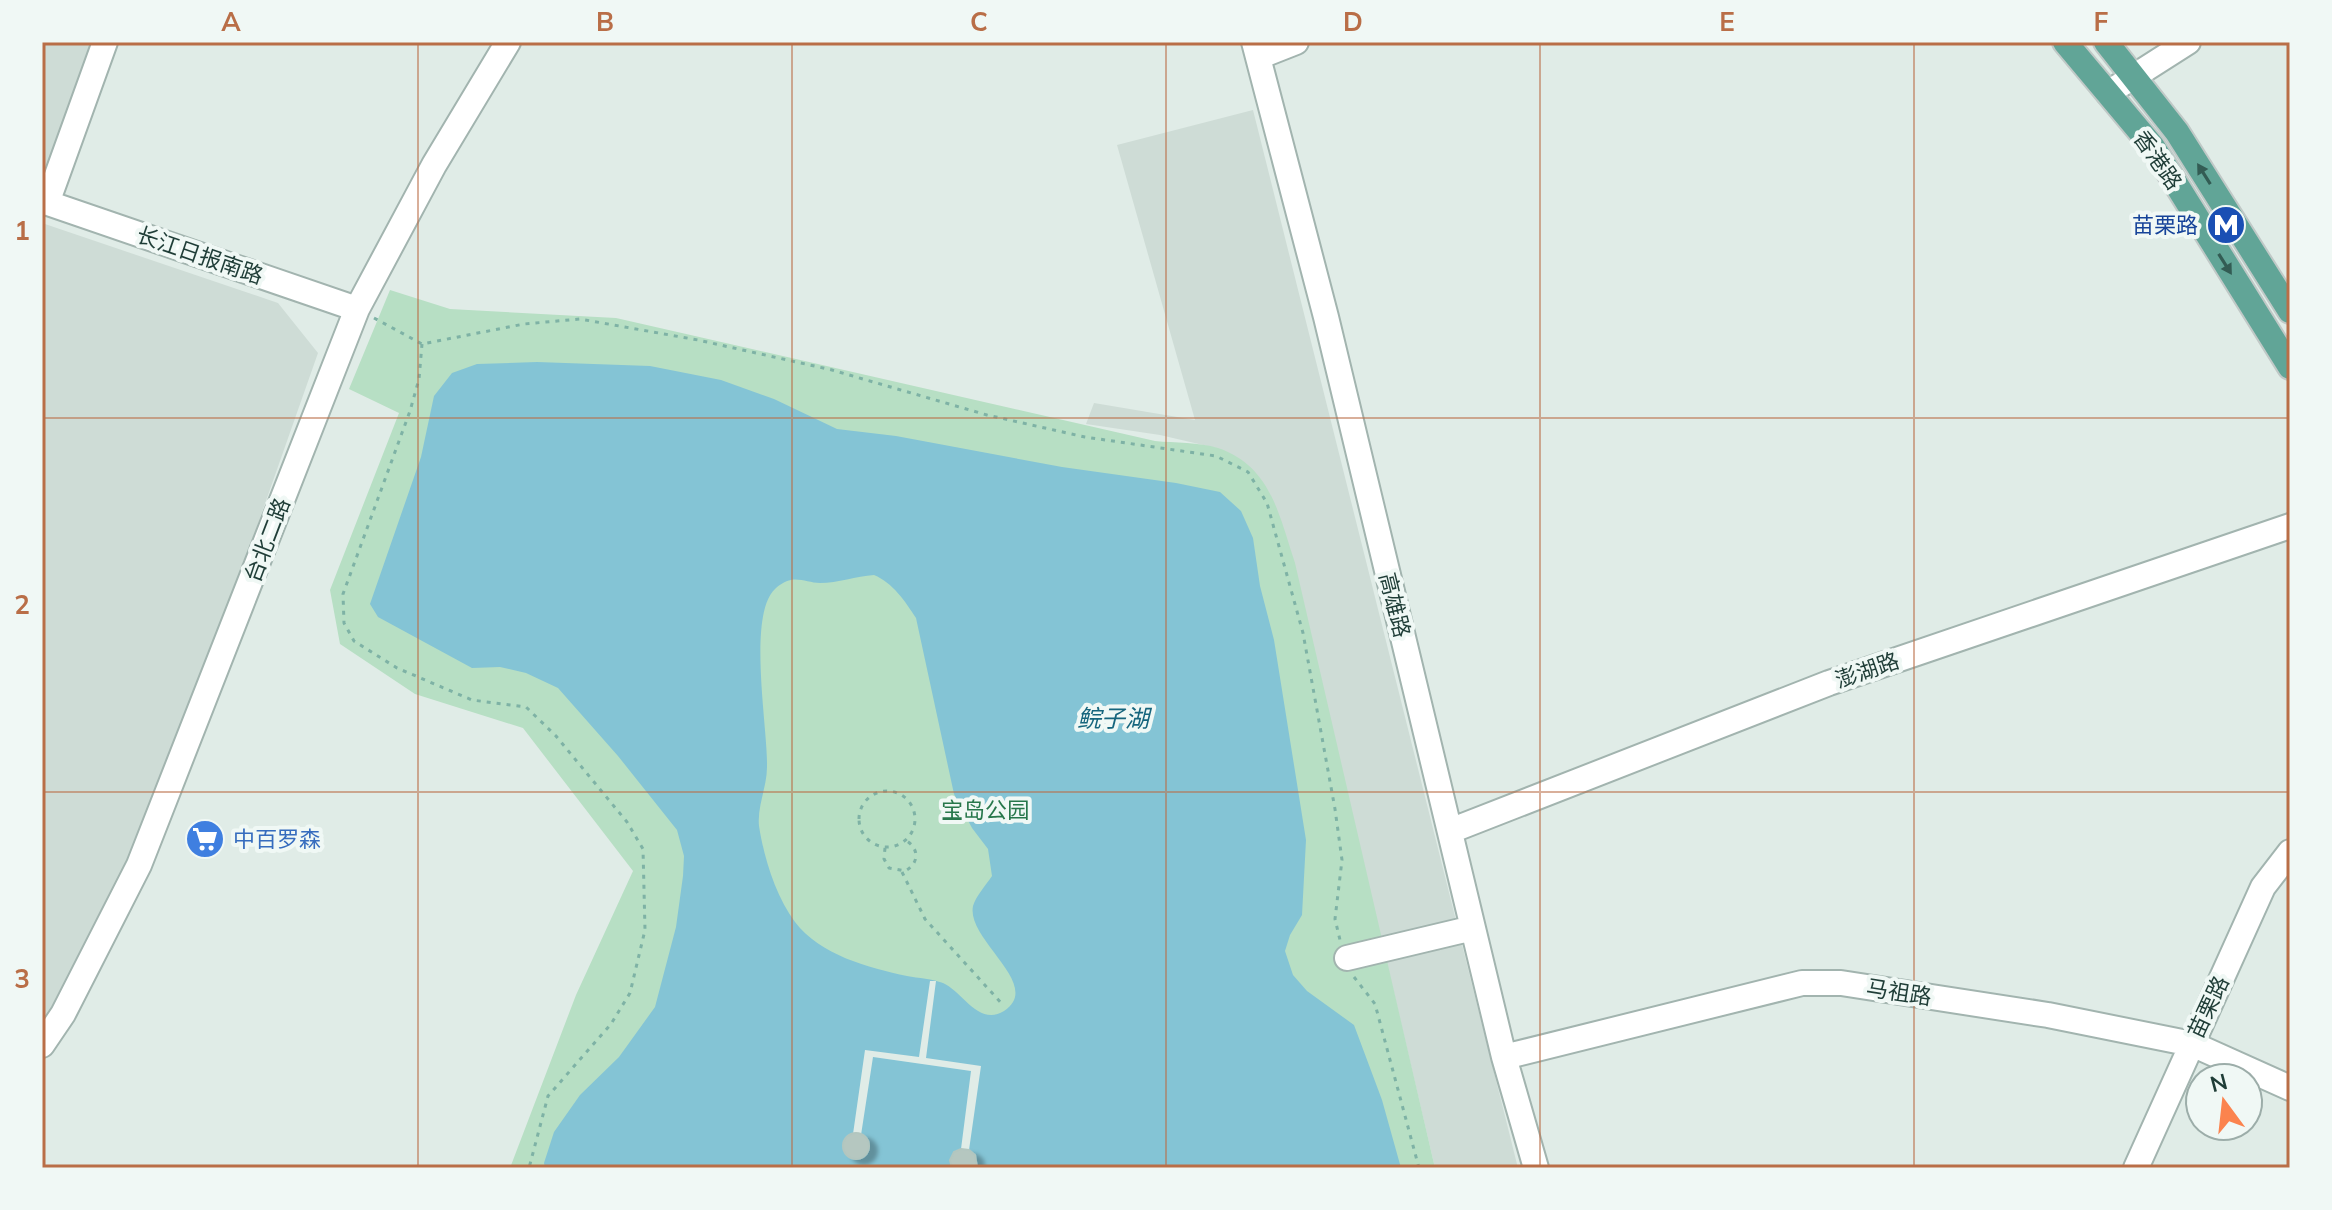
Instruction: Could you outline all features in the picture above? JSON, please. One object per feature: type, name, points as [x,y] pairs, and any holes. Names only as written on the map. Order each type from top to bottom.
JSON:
[{"type":"main road","name":"香港路","points":[[2065,42],[2153,147],[2290,367]]},
{"type":"main road","name":"香港路","points":[[2106,42],[2177,132],[2290,311]]},
{"type":"street","points":[[45,202],[105,42]]},
{"type":"street","name":"台北二路","points":[[42,1045],[63,1014],[139,865],[357,309],[434,165],[508,42]]},
{"type":"street","points":[[1256,49],[1296,42]]},
{"type":"street","points":[[2108,93],[2188,42]]},
{"type":"street","name":"高雄路","points":[[1256,49],[1326,317],[1504,1057],[1536,1168]]},
{"type":"street","name":"长江日报南路","points":[[45,202],[357,309]]},
{"type":"street","name":"澎湖路","points":[[1450,831],[1829,683],[2290,526]]},
{"type":"street","name":"苗栗路","points":[[2136,1168],[2263,887],[2290,852]]},
{"type":"street","points":[[1347,958],[1473,928]]},
{"type":"street","name":"马祖路","points":[[1504,1057],[1802,983],[1841,983],[2033,1012],[2192,1044],[2290,1088]]},
{"type":"path","points":[[357,309],[422,344],[524,324],[580,319],[698,340],[832,370],[987,415],[1071,434],[1216,456],[1248,472],[1267,503],[1303,633],[1342,860],[1335,919],[1355,979],[1375,1004],[1419,1168]]},
{"type":"path","points":[[422,344],[419,379],[410,411],[343,594],[344,623],[354,641],[397,668],[472,700],[526,707],[556,736],[627,822],[643,849],[645,930],[630,993],[611,1024],[548,1096],[529,1168]]},
{"type":"path","points":[[894,791],[909,800],[916,817],[915,827],[905,840],[885,848],[867,839],[859,822],[863,804],[876,793],[894,791]]},
{"type":"path","points":[[885,848],[885,864],[894,871],[902,872],[913,866],[917,856],[914,846],[905,840]]},
{"type":"path","points":[[902,872],[925,919],[1003,1005]]},
{"type":"shaded area","points":[[42,42],[95,42],[42,191]]},
{"type":"shaded area","points":[[1253,110],[1518,1168],[1435,1168],[1375,912],[1216,448],[1160,435],[1086,424],[1094,403],[1195,420],[1117,145]]},
{"type":"shaded area","points":[[42,223],[278,303],[318,353],[236,586],[129,863],[42,1032]]},
{"type":"green space","name":"鲩子湖","points":[[390,290],[450,309],[616,318],[1155,441],[1211,446],[1236,456],[1250,467],[1278,510],[1295,563],[1435,1168],[510,1168],[576,995],[633,871],[523,728],[415,694],[340,644],[330,590],[399,413],[349,389]]},
{"type":"water","name":"鲩子湖","points":[[537,362],[650,366],[721,380],[774,399],[837,429],[896,436],[1220,492],[1241,511],[1253,538],[1260,586],[1274,640],[1306,840],[1302,915],[1285,951],[1293,975],[1307,991],[1354,1025],[1382,1100],[1401,1168],[974,1168],[975,1155],[963,1150],[954,1152],[952,1168],[545,1168],[554,1132],[580,1095],[619,1057],[655,1007],[676,927],[684,856],[677,830],[558,688],[526,673],[500,667],[472,668],[378,617],[370,604],[421,457],[434,396],[452,373],[477,364]],"holes":[[[874,575],[898,593],[916,618],[954,794],[972,828],[988,849],[992,876],[974,902],[974,919],[1015,988],[1014,1000],[1004,1011],[995,1015],[979,1011],[943,983],[861,964],[818,943],[788,912],[764,851],[759,819],[767,767],[760,647],[767,603],[777,588],[791,580],[827,583]]]},
{"type":"pier","points":[[930,981],[936,981],[926,1058],[981,1066],[969,1150],[961,1149],[971,1071],[873,1057],[861,1135],[853,1134],[865,1050],[919,1057]]},
{"type":"building","points":[[856,1133],[865,1137],[869,1146],[865,1155],[856,1159],[847,1155],[843,1146],[847,1137]]},
{"type":"building","points":[[961,1149],[975,1155],[977,1168],[952,1168],[950,1160],[954,1152]]},
{"type":"place","name":"苗栗路","points":[[2226,225]]},
{"type":"place","name":"中百罗森","points":[[205,839]]},
{"type":"park label","name":"宝岛公园","points":[[985,810]]}]
